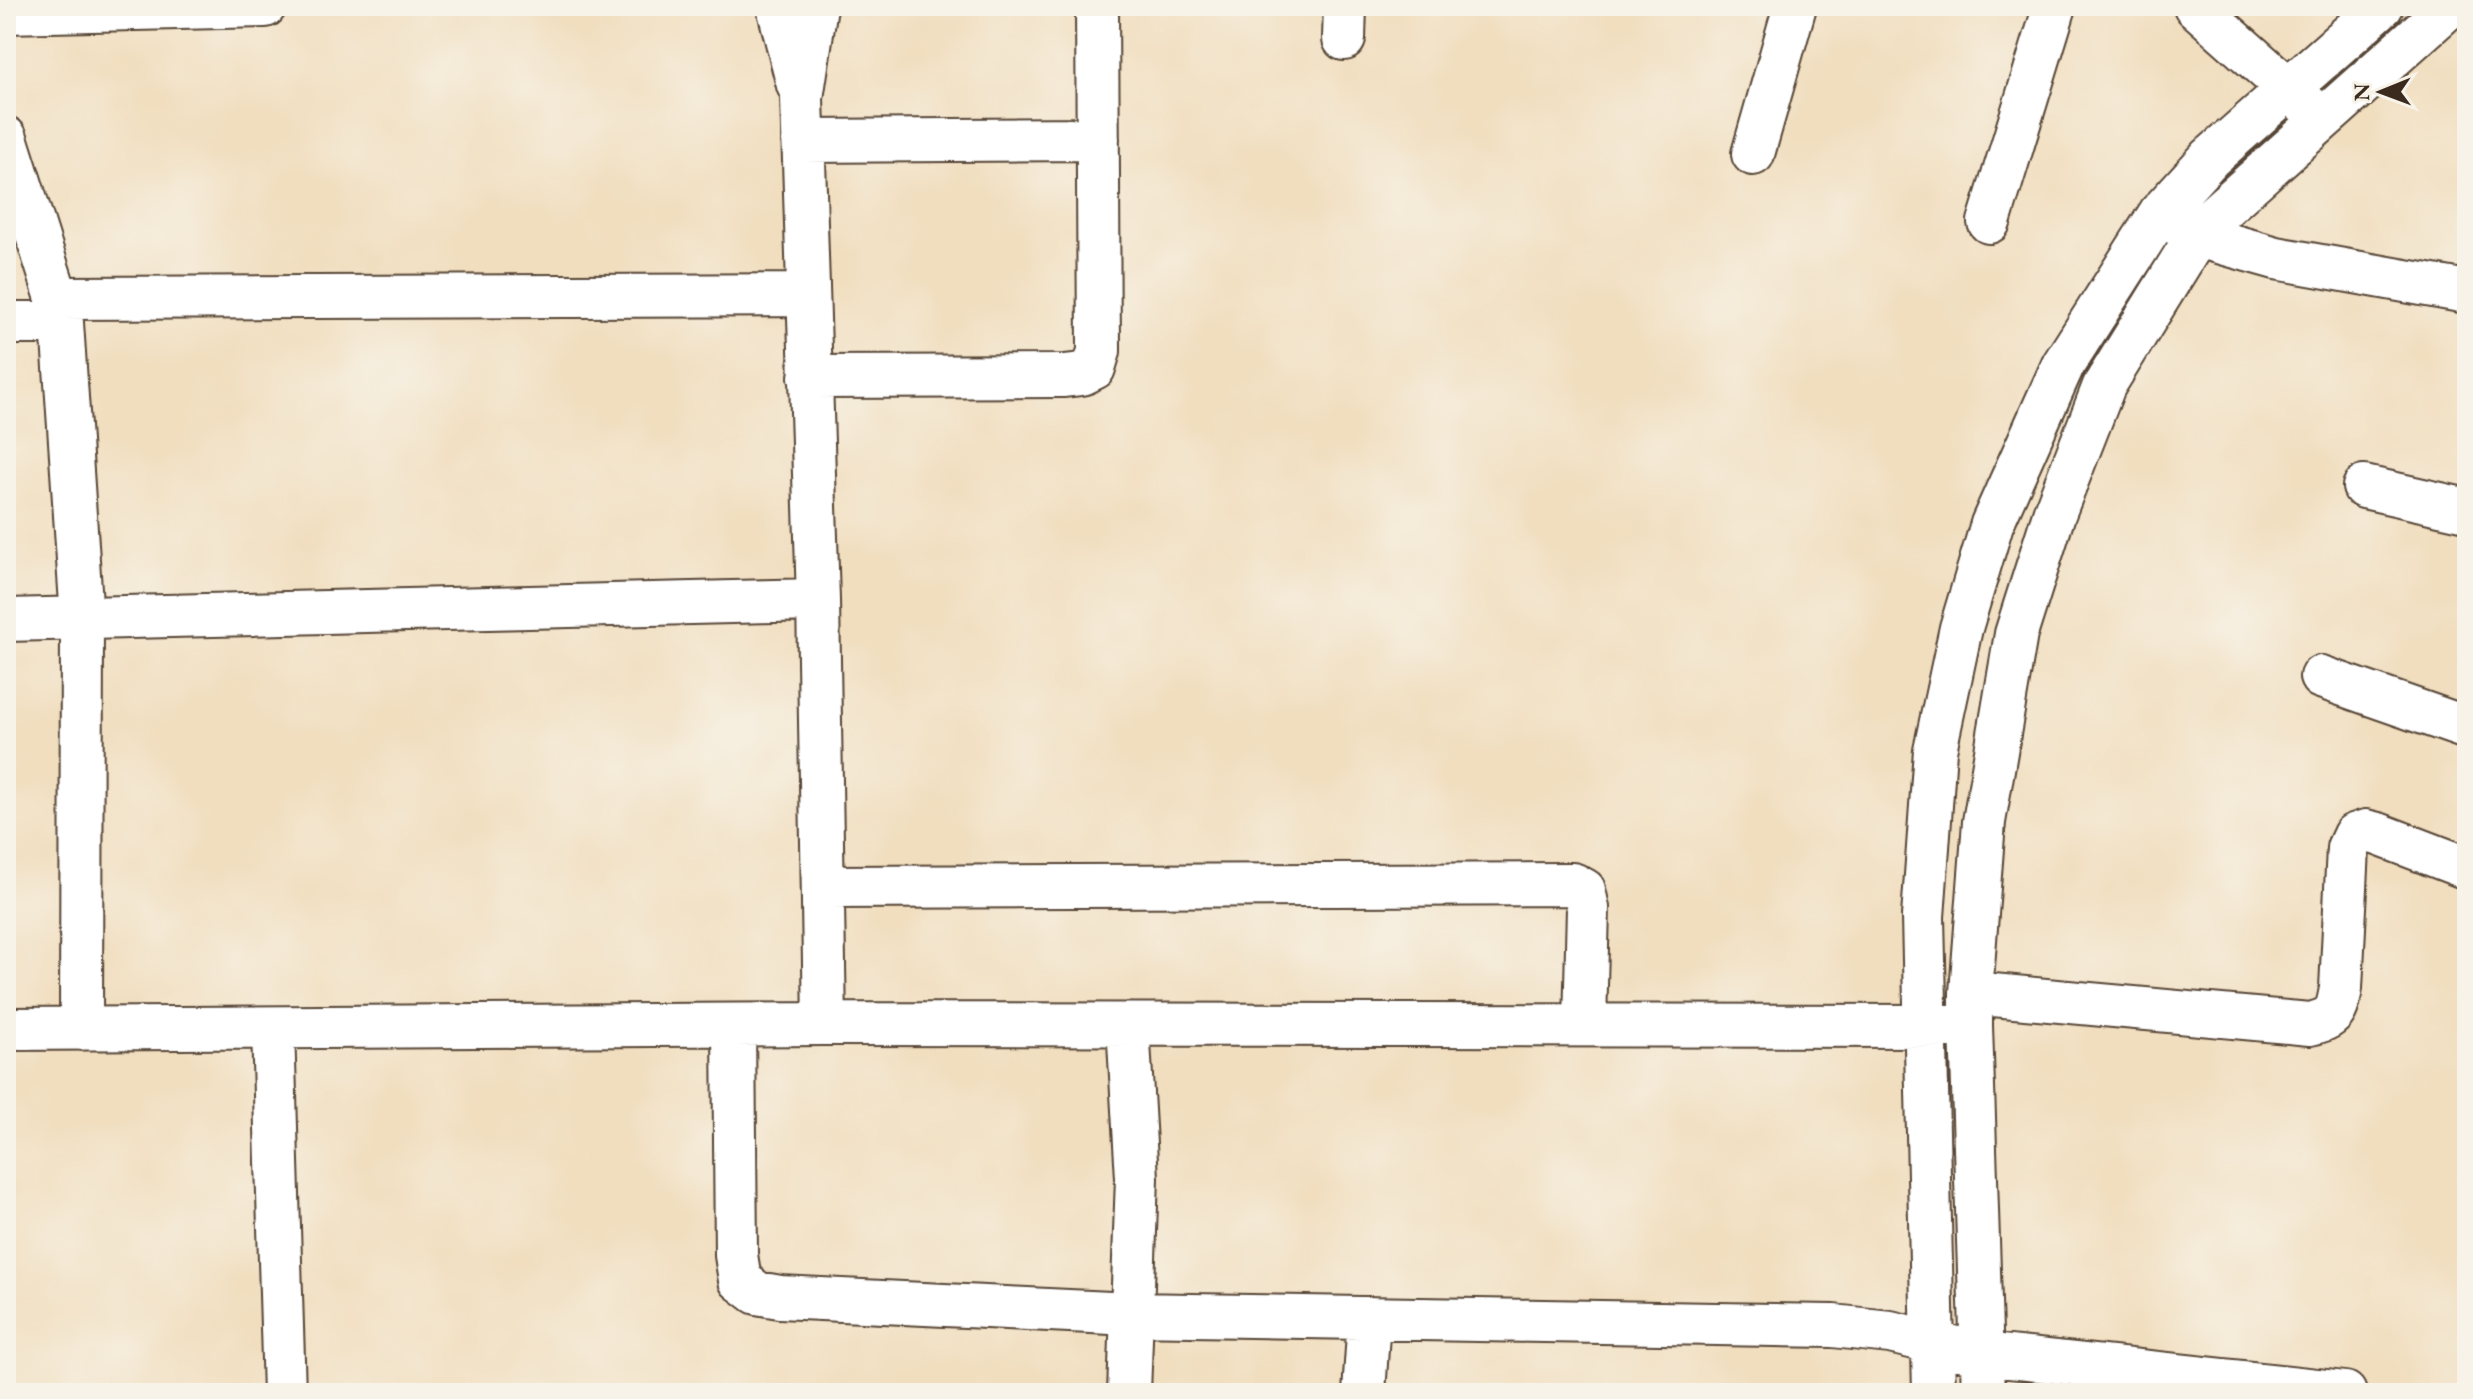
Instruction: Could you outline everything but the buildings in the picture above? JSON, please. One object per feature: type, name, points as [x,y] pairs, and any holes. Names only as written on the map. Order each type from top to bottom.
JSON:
[{"type":"street","points":[[6,12],[265,6]]},
{"type":"street","points":[[778,6],[802,98]]},
{"type":"street","points":[[816,6],[802,98],[818,600],[825,1024]]},
{"type":"street","points":[[810,377],[1064,376],[1082,374],[1094,368],[1099,351],[1097,6]]},
{"type":"street","points":[[1753,154],[1795,6]]},
{"type":"street","points":[[1989,222],[2055,6]]},
{"type":"street","points":[[2195,6],[2287,90],[2323,118]]},
{"type":"street","points":[[1934,1393],[1923,917],[1935,750],[1961,628],[1992,524],[2063,365],[2160,213],[2210,158],[2382,6]]},
{"type":"street","points":[[1982,1374],[1971,1010],[1984,822],[2016,634],[2054,514],[2104,386],[2203,226],[2450,6]]},
{"type":"street","points":[[6,138],[60,310],[82,619],[81,1029]]},
{"type":"street","points":[[803,141],[1098,139]]},
{"type":"street","points":[[2160,213],[2198,236],[2276,258],[2467,292]]},
{"type":"street","points":[[6,323],[60,310],[807,295]]},
{"type":"street","points":[[2364,487],[2467,510]]},
{"type":"street","points":[[6,620],[818,600]]},
{"type":"street","points":[[2321,677],[2467,728]]},
{"type":"street","points":[[6,1029],[825,1024],[1925,1025],[1971,1010],[2310,1024],[2327,1020],[2337,1008],[2341,988],[2348,848],[2354,835],[2366,831],[2378,834],[2467,868]]},
{"type":"street","points":[[823,887],[1573,884],[1584,890],[1588,908],[1585,1024]]},
{"type":"street","points":[[734,1025],[736,1255],[740,1280],[757,1293],[780,1297],[1132,1314],[1833,1326],[1890,1332],[1932,1344],[1982,1374],[2345,1393]]},
{"type":"street","points":[[1128,1025],[1137,1178],[1129,1393]]},
{"type":"street","points":[[273,1028],[284,1393]]},
{"type":"street","points":[[1364,1393],[1369,1318]]}]
